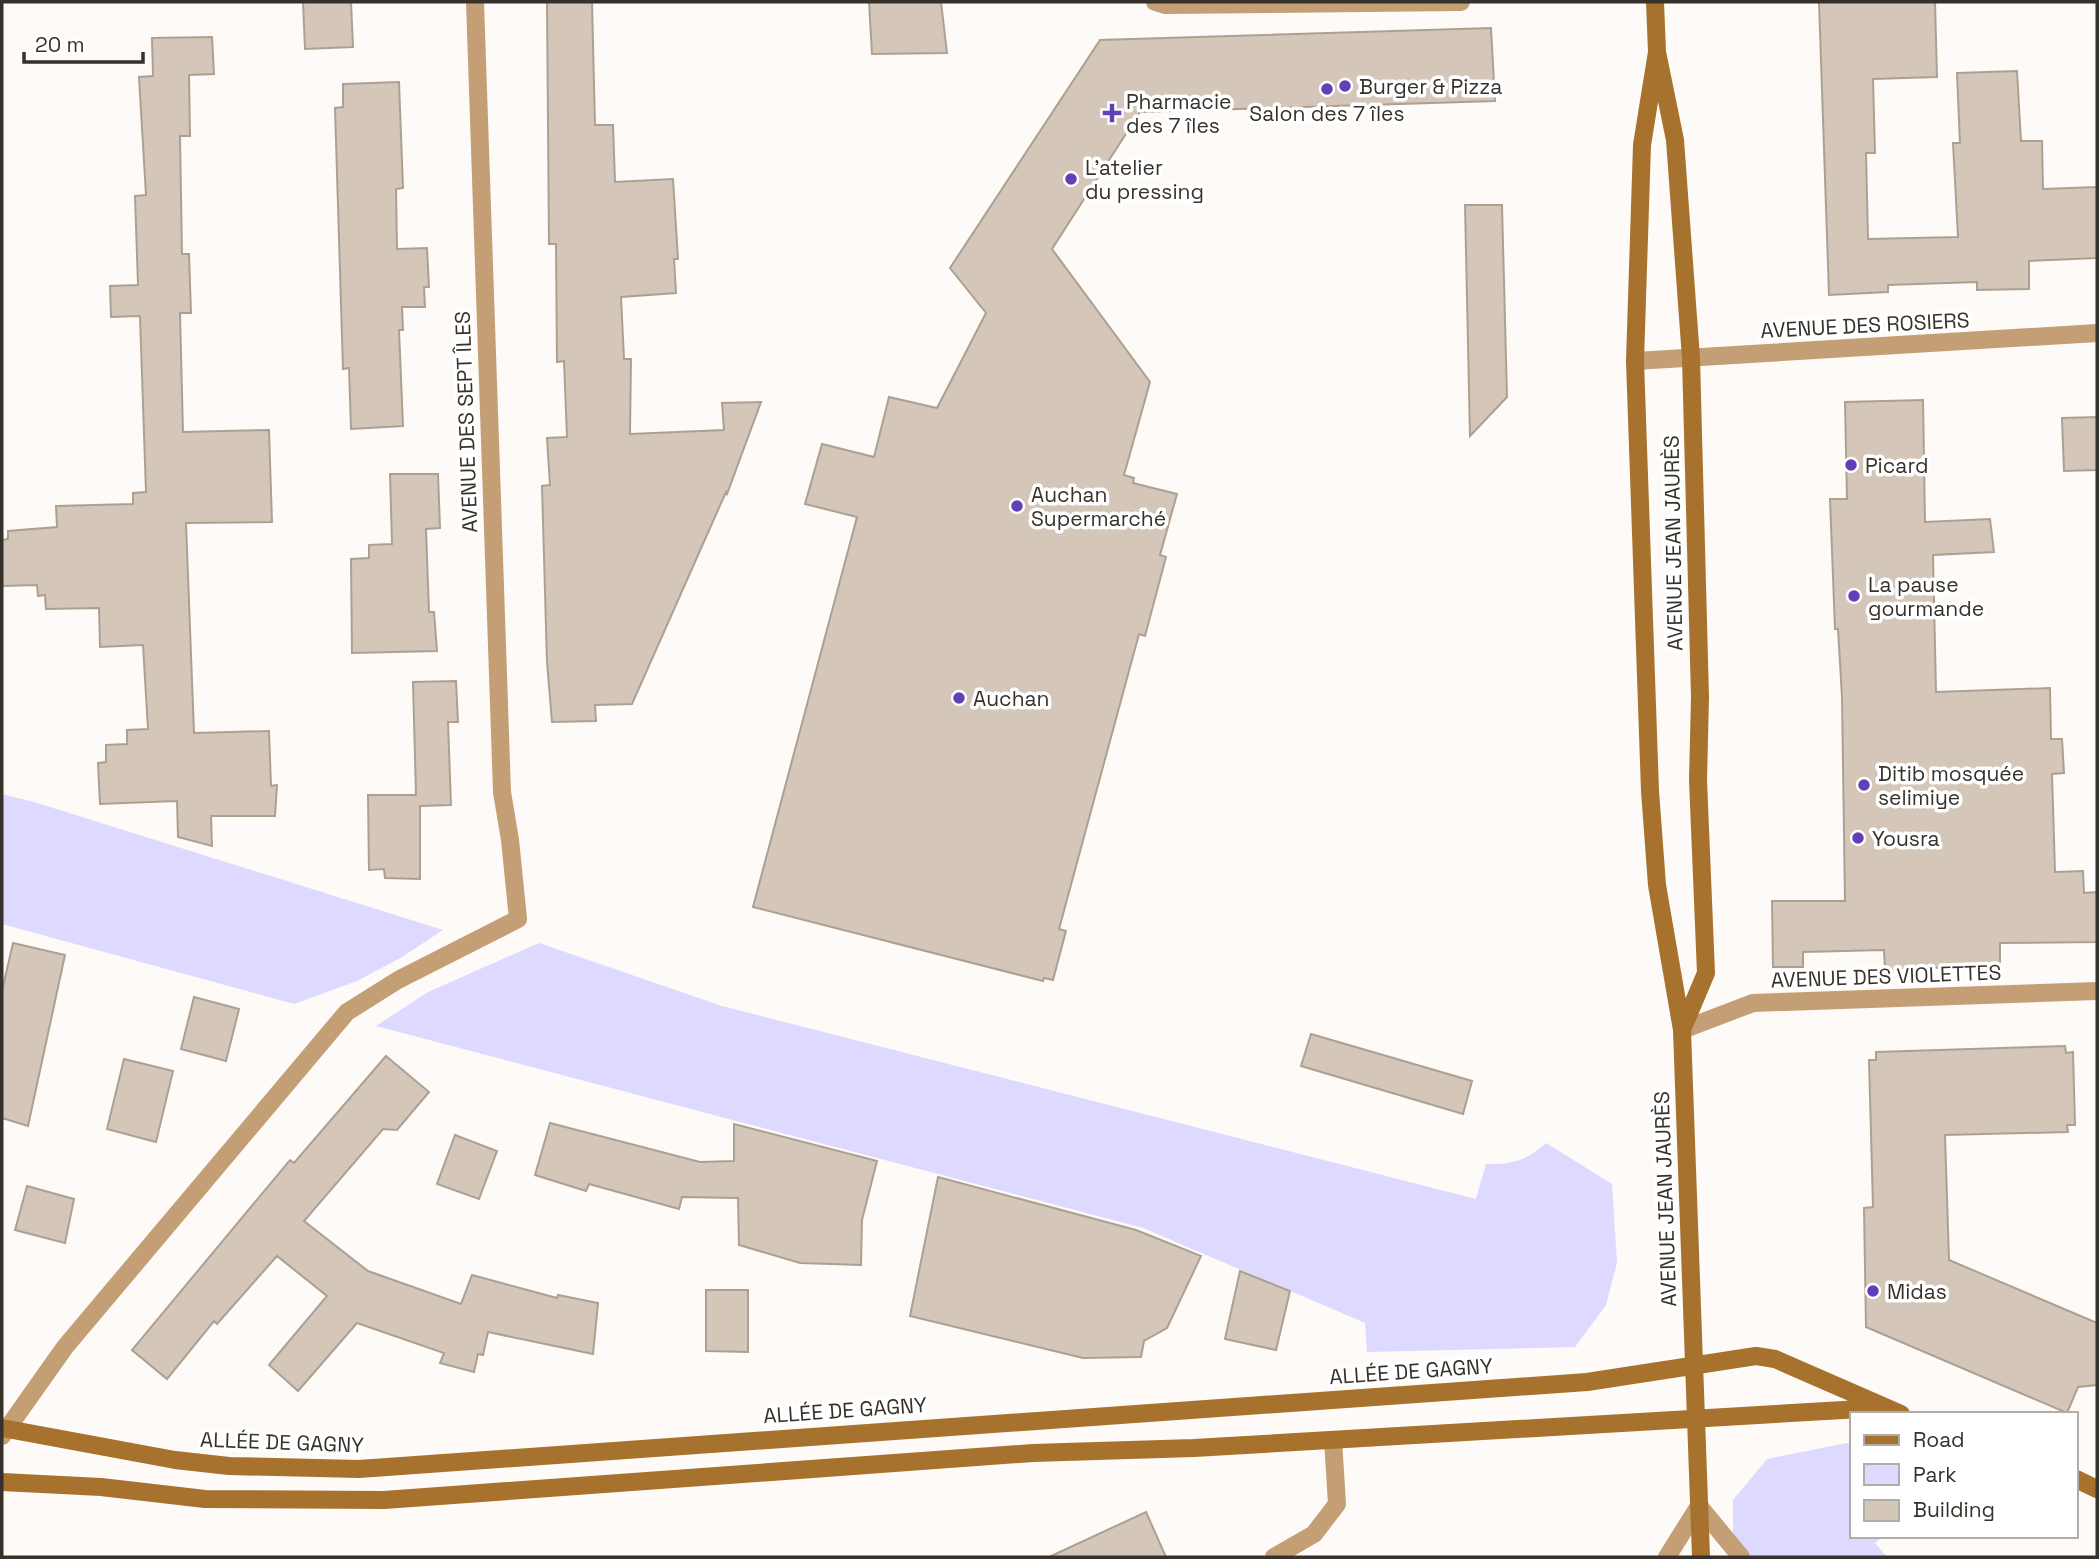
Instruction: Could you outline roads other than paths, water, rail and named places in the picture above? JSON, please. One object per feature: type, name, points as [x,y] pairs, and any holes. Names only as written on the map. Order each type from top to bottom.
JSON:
[{"type":"main road","name":"AVENUE JEAN JAURÈS","points":[[1656,2],[1657,52],[1642,145],[1634,361],[1650,791],[1657,885],[1682,1030],[1701,1557]]},
{"type":"main road","name":"AVENUE JEAN JAURÈS","points":[[1657,52],[1675,140],[1692,358],[1700,697],[1698,780],[1706,972],[1682,1030]]},
{"type":"main road","name":"ALLÉE DE GAGNY","points":[[4,1431],[175,1460],[229,1466],[359,1469],[1587,1382],[1756,1356],[1775,1359],[1882,1408]]},
{"type":"main road","points":[[2,1482],[101,1487],[216,1499],[384,1500],[1034,1453],[1332,1440],[1882,1408],[1895,1412]]},
{"type":"main road","points":[[2078,1480],[2097,1489]]},
{"type":"street","name":"AVENUE DES SEPT ÎLES","points":[[4,1431],[65,1347],[347,1012],[398,979],[518,919],[502,792],[475,2]]},
{"type":"street","points":[[1155,2],[1165,5],[1461,2]]},
{"type":"street","name":"AVENUE DES ROSIERS","points":[[1634,361],[2097,333]]},
{"type":"street","name":"AVENUE DES VIOLETTES","points":[[1682,1030],[1753,1003],[2097,991]]},
{"type":"street","points":[[1274,1557],[1314,1534],[1338,1504],[1332,1440]]},
{"type":"street","points":[[1667,1557],[1699,1506],[1741,1557]]},
{"type":"place","name":"Burger & Pizza","points":[[1345,86]]},
{"type":"place","name":"Salon des 7 îles","points":[[1327,89]]},
{"type":"place","name":"Pharmacie des 7 îles","points":[[1112,113]]},
{"type":"place","name":"L'atelier du pressing","points":[[1071,179]]},
{"type":"place","name":"Picard","points":[[1851,465]]},
{"type":"place","name":"Auchan Supermarché","points":[[1017,506]]},
{"type":"place","name":"La pause gourmande","points":[[1854,596]]},
{"type":"place","name":"Auchan","points":[[959,698]]},
{"type":"place","name":"Ditib mosquée selimiye","points":[[1864,785]]},
{"type":"place","name":"Yousra","points":[[1858,838]]},
{"type":"place","name":"Midas","points":[[1873,1291]]}]
